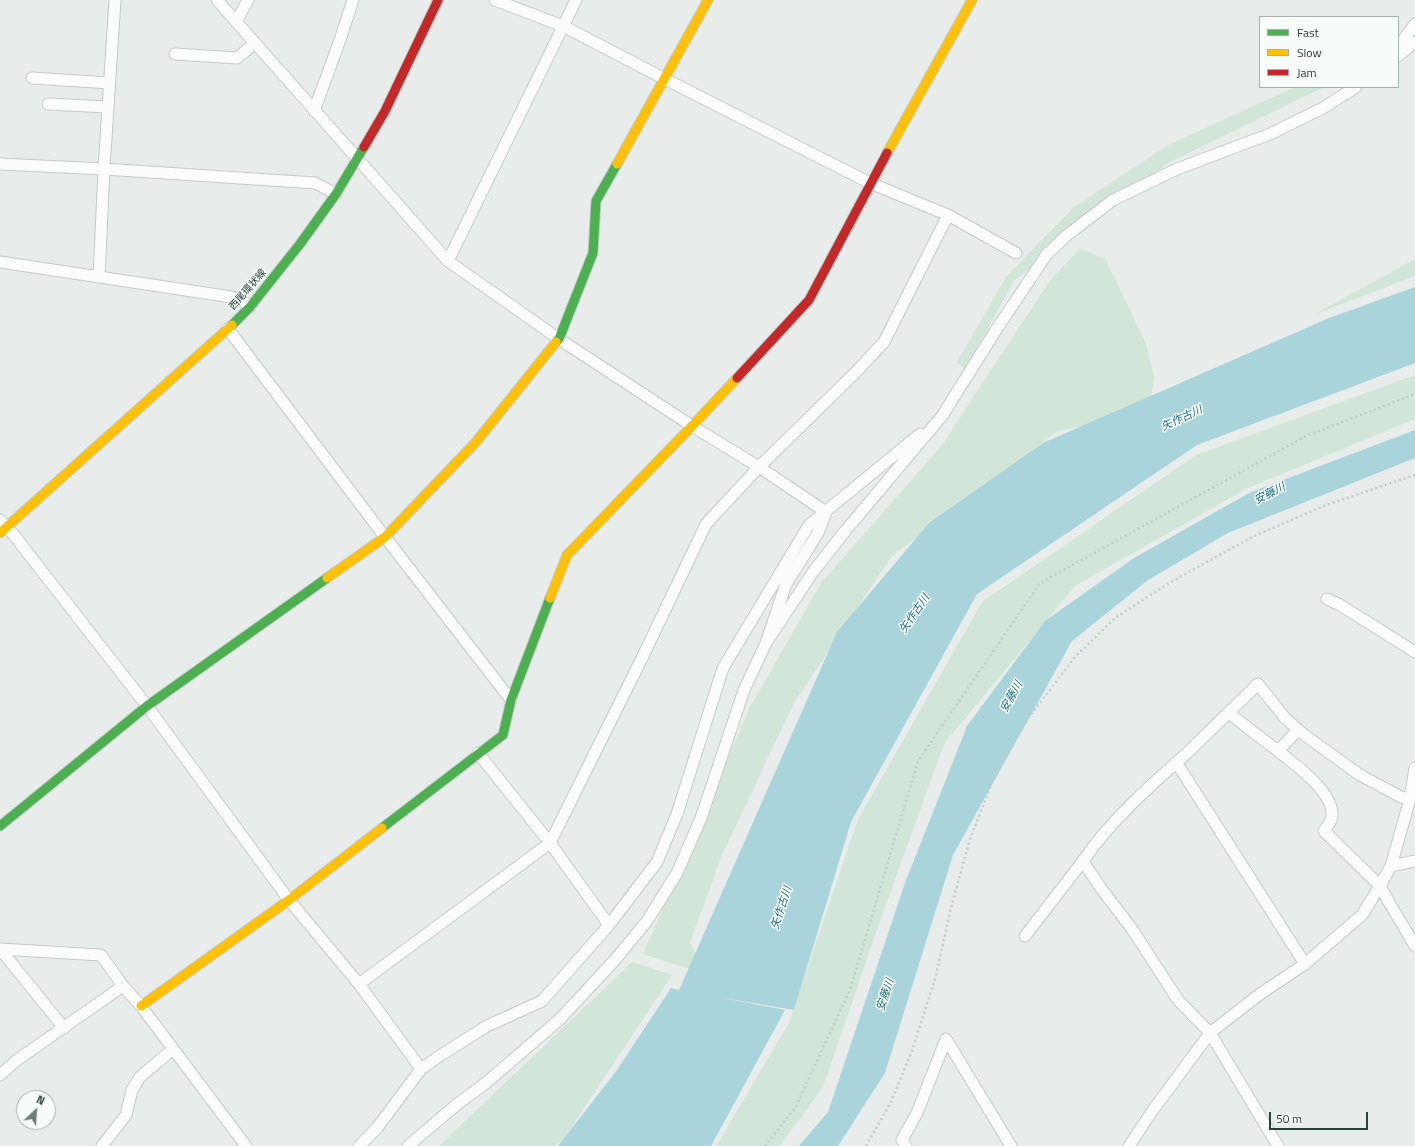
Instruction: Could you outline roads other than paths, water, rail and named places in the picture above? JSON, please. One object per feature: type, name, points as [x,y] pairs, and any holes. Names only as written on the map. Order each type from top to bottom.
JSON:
[{"type":"street","points":[[99,277],[104,169],[115,0]]},
{"type":"street","points":[[217,0],[448,261],[559,339],[692,426],[759,467],[826,512]]},
{"type":"street","points":[[236,22],[248,0]]},
{"type":"street","points":[[314,111],[353,0]]},
{"type":"street","name":"西尾環状線","points":[[2,527],[228,329],[250,307],[300,244],[336,194],[385,111],[438,0]]},
{"type":"street","points":[[495,0],[563,26],[870,183],[948,216],[1016,253]]},
{"type":"street","points":[[448,261],[576,0]]},
{"type":"street","points":[[0,826],[147,706],[385,537],[476,442],[559,339],[593,253],[596,201],[708,0]]},
{"type":"street","points":[[141,1006],[289,900],[503,735],[511,700],[567,555],[692,426],[809,300],[870,183],[972,0]]},
{"type":"street","points":[[1399,46],[1415,24]]},
{"type":"street","points":[[1399,55],[1415,42]]},
{"type":"street","points":[[175,54],[237,58],[255,43]]},
{"type":"street","points":[[32,78],[110,83]]},
{"type":"street","points":[[766,643],[813,572],[846,530],[942,416],[1031,276],[1047,254],[1066,236],[1113,200],[1177,169],[1270,134],[1323,108],[1354,88]]},
{"type":"street","points":[[48,104],[108,107]]},
{"type":"street","points":[[0,164],[104,169],[315,183],[336,194]]},
{"type":"street","points":[[359,984],[550,843],[644,654],[706,524],[759,467],[856,372],[884,342],[948,216]]},
{"type":"street","points":[[0,262],[238,298],[250,307]]},
{"type":"street","points":[[228,329],[385,537],[511,700]]},
{"type":"street","points":[[359,1146],[377,1128],[421,1069],[487,1026],[542,1001],[609,925],[657,862],[677,814],[723,668],[809,525],[942,416]]},
{"type":"street","points":[[408,1146],[455,1106],[487,1082],[560,1019],[614,961],[646,921],[677,873],[701,818],[744,690],[766,643],[786,584],[818,533],[826,512]]},
{"type":"street","points":[[2,527],[147,706],[289,900],[359,984],[421,1069]]},
{"type":"street","points":[[1326,599],[1340,605],[1415,652]]},
{"type":"street","points":[[1025,936],[1090,851],[1121,815],[1258,684],[1285,718],[1298,730],[1360,775],[1410,799]]},
{"type":"street","points":[[1229,713],[1301,768],[1328,798],[1332,815],[1330,823],[1324,831],[1380,886],[1415,946]]},
{"type":"street","points":[[1278,751],[1298,730]]},
{"type":"street","points":[[478,754],[550,843],[609,925]]},
{"type":"street","points":[[1176,762],[1305,964]]},
{"type":"street","points":[[1129,1146],[1153,1110],[1210,1034],[1260,994],[1305,964],[1362,915],[1391,866],[1410,799],[1415,768]]},
{"type":"street","points":[[1083,861],[1100,887],[1132,929],[1178,1000],[1210,1034],[1278,1146]]},
{"type":"street","points":[[1391,866],[1415,861]]},
{"type":"street","points":[[0,949],[101,954],[123,986],[141,1006],[246,1146]]},
{"type":"street","points":[[0,949],[64,1028]]},
{"type":"street","points":[[0,1075],[17,1060],[123,986]]},
{"type":"street","points":[[906,1146],[902,1140],[917,1113],[946,1039],[1010,1146]]},
{"type":"street","points":[[102,1146],[126,1115],[132,1090],[140,1077],[174,1049]]},
{"type":"water","name":"矢作古川","points":[[1415,287],[1415,363],[1197,445],[977,594],[851,822],[794,1010],[718,997],[785,1010],[711,1146],[558,1146],[617,1070],[671,988],[679,990],[837,632],[929,523],[1043,443],[1329,318]]},
{"type":"water","name":"安藤川","points":[[1415,430],[1415,458],[1228,533],[1148,580],[1072,641],[953,855],[885,1073],[838,1146],[799,1146],[828,1112],[905,883],[967,726],[1045,621],[1134,558],[1249,493]]}]
